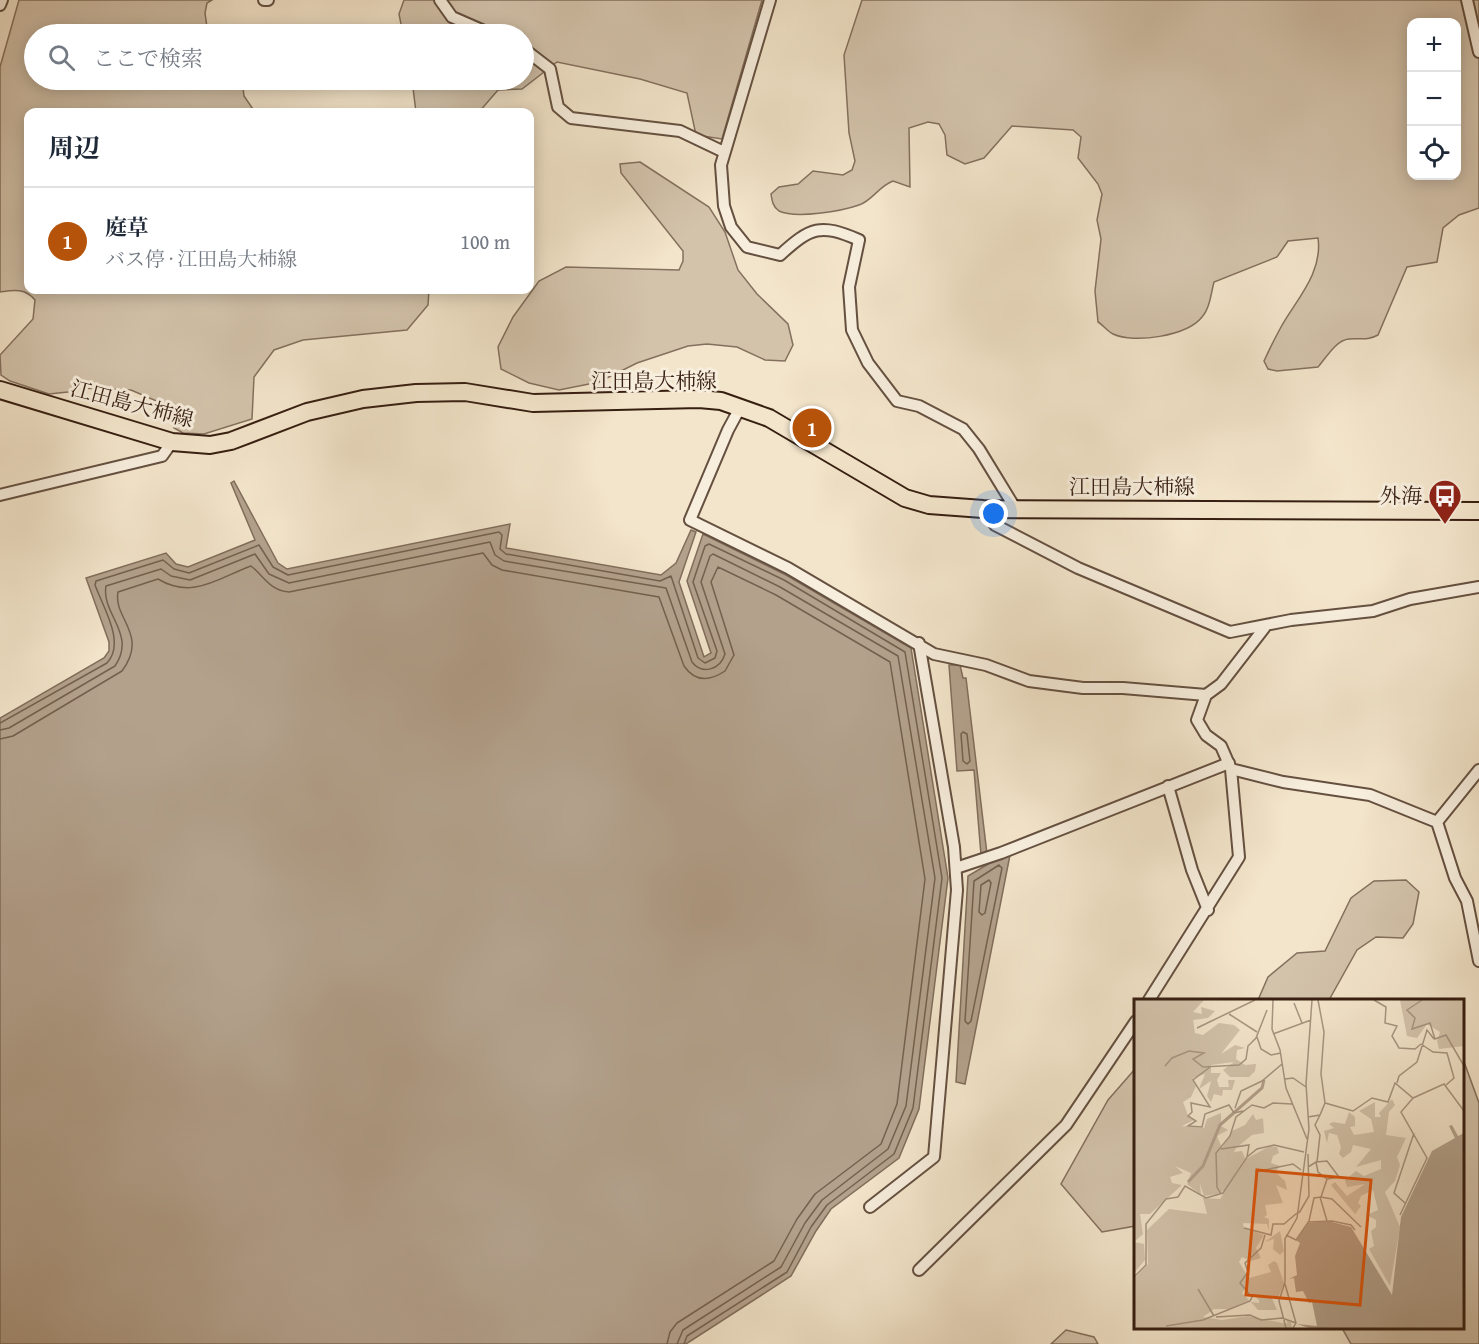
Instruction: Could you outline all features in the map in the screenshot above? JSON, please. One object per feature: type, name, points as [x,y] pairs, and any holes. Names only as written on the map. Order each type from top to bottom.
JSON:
[{"type":"main road","name":"江田島大柿線","points":[[0,390],[172,442],[210,445],[231,441],[307,412],[338,404],[441,392],[465,392],[533,403],[699,399],[741,406],[769,418],[905,498],[940,507],[1479,511]]},
{"type":"street","points":[[0,5],[2,0]]},
{"type":"street","points":[[440,0],[452,17],[468,24]]},
{"type":"street","points":[[770,0],[721,165],[724,206],[731,227],[747,247],[780,255],[804,233],[827,228],[859,240],[849,287],[852,330],[868,363],[897,401],[919,406],[963,429],[980,449],[1015,508]]},
{"type":"street","points":[[1467,0],[1479,52]]},
{"type":"street","points":[[534,57],[550,69],[558,107],[571,118],[680,131],[724,152]]},
{"type":"street","points":[[741,406],[728,430],[690,520],[788,568],[919,643],[934,654],[986,665],[1029,681],[1083,688],[1206,695]]},
{"type":"street","points":[[0,495],[162,456],[172,442]]},
{"type":"street","points":[[982,509],[995,525],[1078,568],[1230,632],[1265,627],[1291,620],[1373,610],[1410,599],[1479,587]]},
{"type":"street","points":[[1150,999],[1208,910],[1239,857],[1230,766],[1221,746],[1206,735],[1197,720],[1206,695],[1221,684],[1265,627]]},
{"type":"street","points":[[870,1207],[934,1157],[956,932],[956,868],[919,643]]},
{"type":"street","points":[[956,868],[1001,853],[1168,786],[1230,766],[1282,782],[1370,795],[1437,822]]},
{"type":"street","points":[[1437,822],[1479,770]]},
{"type":"street","points":[[1168,786],[1192,870],[1208,910]]},
{"type":"street","points":[[1437,822],[1455,879],[1467,901],[1479,961]]},
{"type":"street","points":[[919,1270],[1066,1125],[1134,1024]]},
{"type":"shaded area","points":[[19,0],[212,0],[207,3],[207,24],[24,24],[24,90],[243,90],[244,96],[252,108],[24,108],[24,292],[15,290],[0,292],[0,67]]},
{"type":"shaded area","points":[[404,0],[762,0],[722,139],[696,135],[687,93],[640,79],[557,62],[534,80],[534,24],[401,24],[399,14]]},
{"type":"shaded area","points":[[862,0],[1479,0],[1479,208],[1459,215],[1443,228],[1437,262],[1407,267],[1378,335],[1367,339],[1344,340],[1318,367],[1277,371],[1268,369],[1264,361],[1281,327],[1307,286],[1316,263],[1318,238],[1288,241],[1277,257],[1214,282],[1209,305],[1195,324],[1160,336],[1122,337],[1111,333],[1098,322],[1095,291],[1101,239],[1097,220],[1102,194],[1098,184],[1078,158],[1081,137],[1073,130],[1012,126],[984,158],[965,164],[947,155],[945,135],[939,124],[928,122],[909,128],[910,187],[893,181],[864,203],[831,212],[796,214],[779,211],[773,204],[771,194],[779,187],[798,184],[813,171],[843,175],[852,170],[855,161],[849,133],[844,55]]},
{"type":"shaded area","points":[[413,90],[498,90],[482,108],[416,108]]},
{"type":"shaded area","points":[[640,162],[709,207],[725,232],[738,270],[757,294],[788,324],[793,345],[785,361],[765,360],[737,347],[707,344],[688,346],[637,363],[599,382],[559,390],[529,383],[501,369],[498,347],[513,317],[530,294],[534,294],[534,288],[539,281],[566,267],[679,270],[683,261],[683,251],[621,173],[620,164]]},
{"type":"shaded area","points":[[28,294],[429,294],[428,305],[407,330],[303,340],[274,350],[254,377],[252,419],[204,434],[183,433],[174,428],[159,402],[131,390],[78,388],[68,392],[49,394],[10,381],[1,375],[0,355],[33,319],[35,300]]},
{"type":"shaded area","points":[[1406,880],[1419,892],[1413,924],[1403,938],[1376,937],[1357,950],[1330,999],[1258,999],[1268,977],[1297,953],[1325,951],[1351,898],[1374,881]]},
{"type":"shaded area","points":[[1464,1062],[1479,1103],[1479,1344],[1351,1344],[1343,1329],[1464,1329]]},
{"type":"shaded area","points":[[1134,1070],[1134,1226],[1102,1232],[1061,1184],[1108,1100]]},
{"type":"shaded area","points":[[1066,1330],[1094,1337],[1098,1344],[1051,1344]]},
{"type":"water","points":[[234,481],[278,563],[287,569],[510,524],[506,548],[661,575],[676,563],[691,530],[696,532],[679,582],[704,657],[711,653],[687,581],[703,534],[786,575],[911,648],[948,878],[919,1109],[899,1158],[831,1209],[791,1276],[686,1344],[0,1344],[0,718],[104,658],[109,651],[109,642],[86,578],[166,553],[176,564],[188,567],[255,540],[231,483]]},
{"type":"water","points":[[949,665],[960,665],[963,678],[966,678],[987,854],[981,855],[974,770],[957,771]]},
{"type":"water","points":[[1010,855],[965,1084],[956,1082],[968,876],[1000,857]]},
{"type":"place","name":"庭草","points":[[812,428]]},
{"type":"place","name":"外海","points":[[1445,525]]}]
